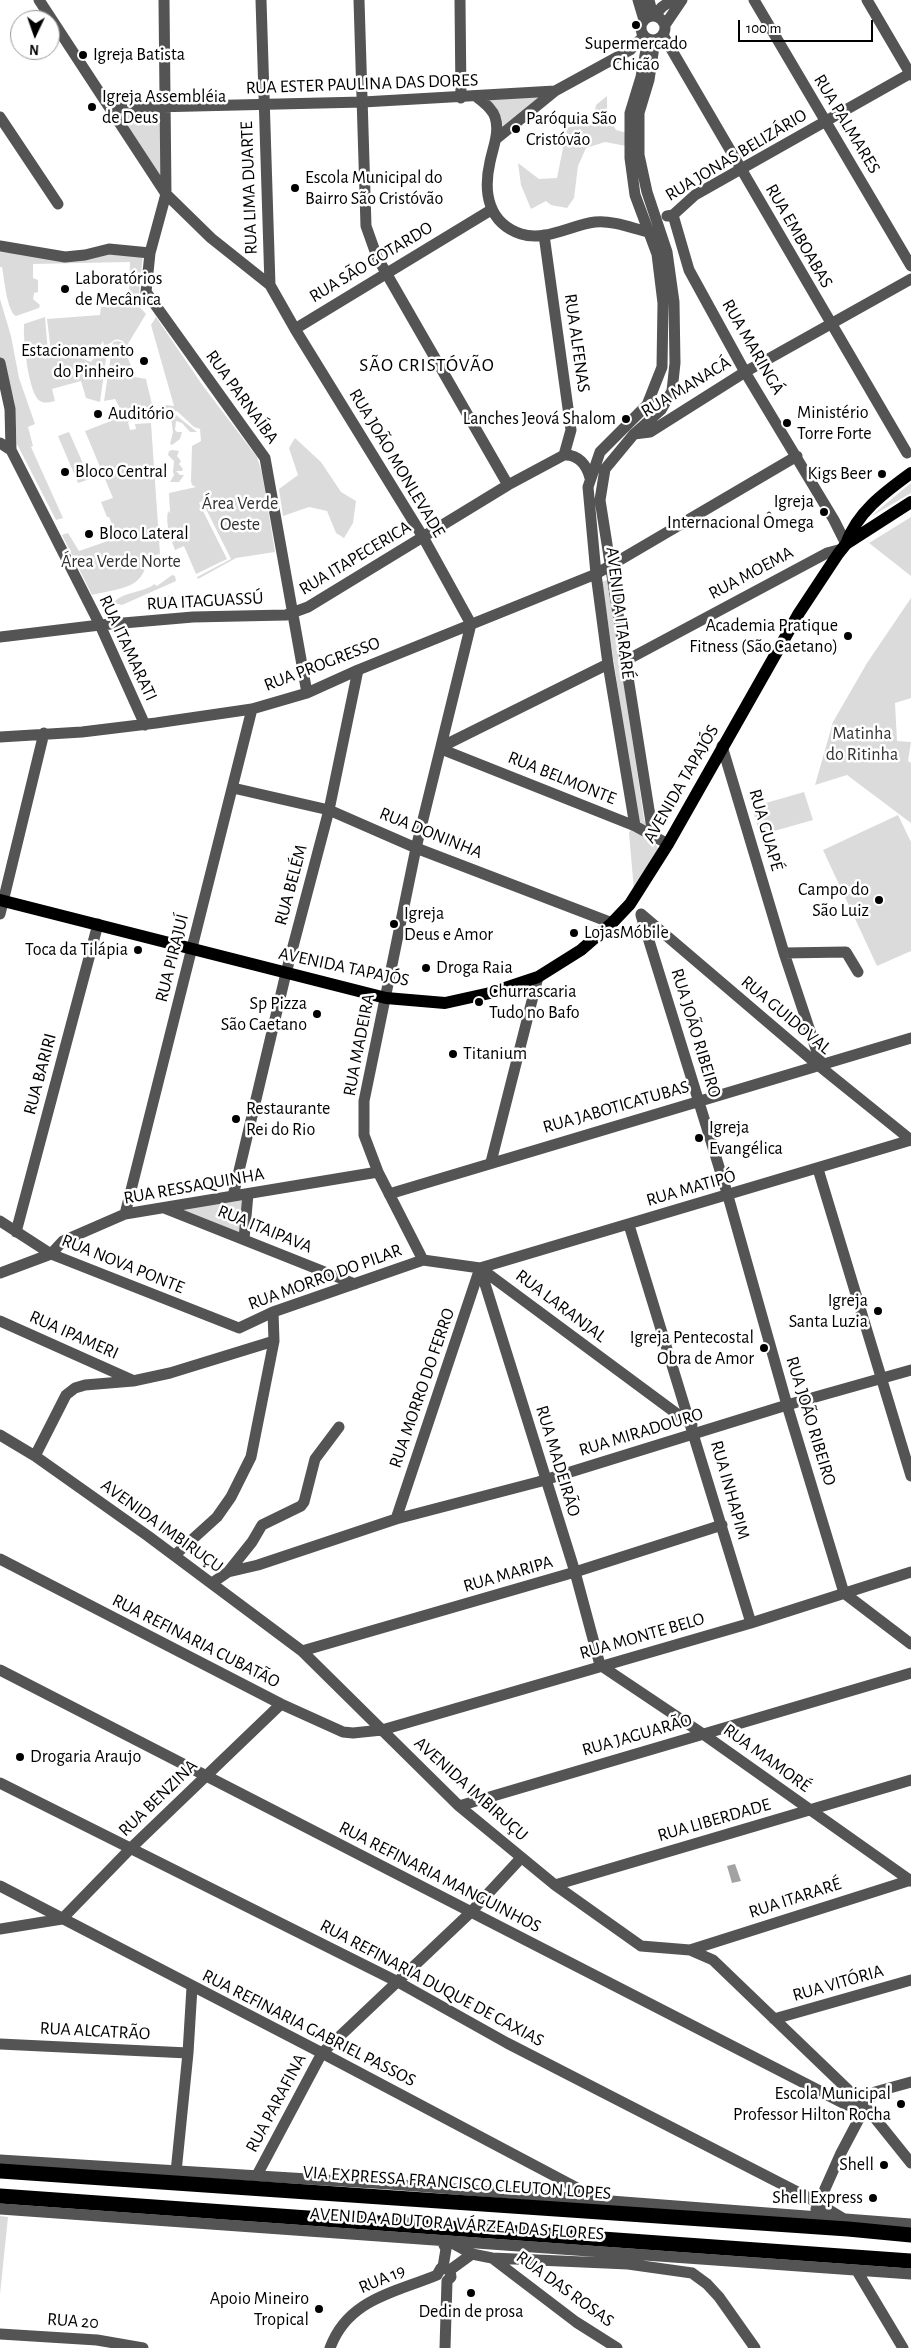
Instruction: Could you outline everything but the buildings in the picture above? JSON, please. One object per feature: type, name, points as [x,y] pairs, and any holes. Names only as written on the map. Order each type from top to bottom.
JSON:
[{"type":"highway","name":"VIA EXPRESSA FRANCISCO CLEUTON LOPES","points":[[0,2171],[848,2229],[911,2235]]},
{"type":"highway","points":[[0,2196],[911,2261]]},
{"type":"main road","name":"AVENIDA TAPAJÓS","points":[[2,900],[386,998],[444,1003],[490,993],[538,977],[581,950],[612,923],[630,904],[668,844],[799,613],[844,546],[850,532],[880,496],[911,473]]},
{"type":"main road","name":"AVENIDA TAPAJÓS","points":[[844,546],[911,502]]},
{"type":"street","name":"RUA JOÃO MONLEVADE","points":[[39,0],[166,194],[211,238],[270,285],[294,329],[423,537],[471,624]]},
{"type":"street","name":"RUA PARNAÍBA","points":[[164,0],[166,194],[150,253],[146,292],[265,458],[307,693]]},
{"type":"street","name":"RUA LIMA DUARTE","points":[[261,0],[270,285]]},
{"type":"street","points":[[359,0],[366,226],[377,257],[508,485]]},
{"type":"street","points":[[460,0],[461,98]]},
{"type":"street","points":[[638,0],[649,32]]},
{"type":"street","points":[[649,0],[649,32]]},
{"type":"street","points":[[649,32],[672,0]]},
{"type":"street","points":[[496,138],[555,91],[649,32],[682,0]]},
{"type":"street","name":"RUA PALMARES","points":[[754,0],[911,266]]},
{"type":"street","points":[[867,0],[911,74]]},
{"type":"street","name":"AVENIDA ITARARÉ","points":[[635,826],[608,664],[596,574],[588,487],[600,452],[647,405],[654,392],[662,367],[662,304],[657,254],[635,195],[630,158],[630,113],[649,32]]},
{"type":"street","name":"AVENIDA ITARARÉ","points":[[649,32],[649,80],[639,113],[639,155],[667,252],[674,302],[675,363],[672,391],[661,410],[634,434],[605,469],[600,500],[653,835]]},
{"type":"street","name":"RUA EMBOABAS","points":[[649,32],[740,170],[907,453]]},
{"type":"street","name":"RUA JONAS BELIZÁRIO","points":[[656,218],[673,215],[695,195],[911,74]]},
{"type":"street","name":"RUA ESTER PAULINA DAS DORES","points":[[111,108],[263,106],[477,98],[555,91]]},
{"type":"street","points":[[477,98],[490,108],[495,118],[496,138],[489,172],[487,199],[495,217],[515,232],[530,237],[598,222],[648,232]]},
{"type":"street","points":[[0,117],[58,204]]},
{"type":"street","name":"RUA SÃO GOTARDO","points":[[294,329],[491,210]]},
{"type":"street","name":"RUA MARINGÁ","points":[[673,215],[689,270],[745,372],[797,456],[844,546]]},
{"type":"street","name":"RUA ALFENAS","points":[[544,235],[571,430],[564,455]]},
{"type":"street","points":[[0,246],[65,257],[85,256],[109,249],[150,253]]},
{"type":"street","name":"RUA MANACÁ","points":[[634,434],[650,432],[745,372],[911,279]]},
{"type":"street","name":"RUA ITAMARATI","points":[[0,363],[10,409],[11,450],[100,625],[145,725]]},
{"type":"street","points":[[0,443],[11,450]]},
{"type":"street","points":[[564,455],[570,455],[588,467],[590,478]]},
{"type":"street","name":"RUA ITAPECERICA","points":[[292,613],[308,607],[508,485],[564,455]]},
{"type":"street","name":"RUA PROGRESSO","points":[[0,737],[82,732],[145,725],[252,709],[307,693],[358,670],[596,574],[610,564],[797,456]]},
{"type":"street","name":"RUA MOEMA","points":[[626,661],[826,553],[844,546]]},
{"type":"street","name":"RUA ITAGUASSÚ","points":[[0,637],[100,625],[192,617],[286,615],[292,613]]},
{"type":"street","name":"RUA MADEIRA","points":[[422,1260],[378,1172],[364,1135],[364,1101],[416,848],[471,624]]},
{"type":"street","points":[[441,748],[608,664]]},
{"type":"street","name":"RUA BELÉM","points":[[233,1196],[286,973],[329,810],[358,670]]},
{"type":"street","name":"RUA PIRAJUÍ","points":[[125,1214],[252,709]]},
{"type":"street","points":[[0,914],[44,733]]},
{"type":"street","name":"RUA GUAPÉ","points":[[722,746],[784,953],[820,1065]]},
{"type":"street","name":"RUA BELMONTE","points":[[441,748],[635,826],[668,844]]},
{"type":"street","name":"RUA DONINHA","points":[[233,788],[329,810],[416,848],[612,923]]},
{"type":"street","name":"RUA GUIDOVAL","points":[[630,904],[911,1140]]},
{"type":"street","name":"RUA JOÃO RIBEIRO","points":[[641,914],[728,1196],[787,1405],[844,1593]]},
{"type":"street","name":"RUA BARIRI","points":[[16,1232],[98,924]]},
{"type":"street","points":[[653,955],[661,944],[675,943]]},
{"type":"street","points":[[784,953],[846,952],[858,972]]},
{"type":"street","points":[[491,1162],[538,977]]},
{"type":"street","name":"RUA JABOTICATUBAS","points":[[389,1194],[911,1038]]},
{"type":"street","name":"RUA MATIPÓ","points":[[480,1268],[728,1196],[911,1140]]},
{"type":"street","points":[[818,1169],[911,1476]]},
{"type":"street","name":"RUA RESSAQUINHA","points":[[0,1273],[50,1254],[63,1241],[125,1214],[378,1172]]},
{"type":"street","points":[[244,1239],[248,1194]]},
{"type":"street","name":"RUA ITAIPAVA","points":[[162,1207],[355,1284]]},
{"type":"street","name":"RUA NOVA PONTE","points":[[0,1221],[50,1254],[239,1328]]},
{"type":"street","name":"RUA INHAPIM","points":[[629,1225],[694,1430],[751,1623]]},
{"type":"street","points":[[422,1260],[480,1268]]},
{"type":"street","name":"RUA MORRO DO PILAR","points":[[239,1328],[272,1312],[422,1260]]},
{"type":"street","name":"RUA LARANJAL","points":[[480,1268],[694,1430]]},
{"type":"street","name":"RUA MADEIRÃO","points":[[480,1268],[575,1572],[600,1665]]},
{"type":"street","name":"RUA MORRO DO FERRO","points":[[396,1519],[480,1268]]},
{"type":"street","points":[[175,1555],[217,1517],[231,1497],[251,1456],[274,1341],[272,1312]]},
{"type":"street","name":"RUA IPAMERI","points":[[0,1322],[133,1381]]},
{"type":"street","points":[[35,1456],[66,1395],[75,1388],[85,1384],[133,1381],[170,1373],[274,1341]]},
{"type":"street","name":"RUA MIRADOURO","points":[[212,1583],[228,1572],[258,1565],[396,1519],[545,1479],[694,1430],[911,1370]]},
{"type":"street","points":[[228,1572],[252,1542],[262,1525],[301,1506],[304,1502],[315,1459],[339,1427]]},
{"type":"street","name":"AVENIDA IMBIRUÇU","points":[[0,1435],[35,1456],[175,1555],[302,1651],[459,1806],[555,1885],[641,1946],[690,1950],[713,1960],[866,2107],[911,2163]]},
{"type":"street","name":"RUA MARIPA","points":[[302,1651],[575,1572],[722,1525]]},
{"type":"street","name":"RUA REFINARIA CUBATÃO","points":[[0,1559],[281,1704],[343,1732],[353,1733],[382,1730]]},
{"type":"street","name":"RUA MONTE BELO","points":[[382,1730],[600,1665],[751,1623],[911,1572]]},
{"type":"street","points":[[844,1593],[911,1644]]},
{"type":"street","name":"RUA MAMORÉ","points":[[600,1665],[910,1880]]},
{"type":"street","name":"RUA REFINARIA MANGUINHOS","points":[[0,1670],[847,2105],[866,2107]]},
{"type":"street","name":"RUA JAGUARÃO","points":[[459,1806],[911,1673]]},
{"type":"street","name":"RUA BENZINA","points":[[62,1919],[131,1848],[281,1704]]},
{"type":"street","name":"RUA LIBERDADE","points":[[555,1885],[911,1780]]},
{"type":"street","name":"RUA REFINARIA DUQUE DE CAXIAS","points":[[0,1783],[398,1982],[507,2043],[818,2203],[844,2219]]},
{"type":"street","name":"RUA PARAFINA","points":[[256,2177],[322,2053],[471,1912],[521,1858]]},
{"type":"street","name":"RUA ITARARÉ","points":[[690,1950],[910,1880]]},
{"type":"street","name":"RUA REFINARIA GABRIEL PASSOS","points":[[0,1886],[322,2053],[601,2201]]},
{"type":"street","points":[[0,1929],[62,1919]]},
{"type":"street","name":"RUA VITÓRIA","points":[[774,2019],[911,1980]]},
{"type":"street","points":[[176,2172],[188,2053],[192,1987]]},
{"type":"street","name":"RUA ALCATRÃO","points":[[0,2044],[188,2053]]},
{"type":"street","points":[[809,2216],[816,2210],[840,2153],[875,2092],[911,2082]]},
{"type":"street","name":"AVENIDA ADUTORA VÁRZEA DAS FLORES","points":[[0,2160],[389,2184],[911,2224]]},
{"type":"street","name":"AVENIDA ADUTORA VÁRZEA DAS FLORES","points":[[0,2209],[911,2274]]},
{"type":"street","points":[[445,2241],[472,2254],[492,2258],[628,2264],[692,2274],[707,2284],[719,2297],[755,2348]]},
{"type":"street","points":[[445,2241],[445,2348]]},
{"type":"street","name":"RUA 19","points":[[330,2348],[334,2336],[358,2308],[373,2299],[444,2274],[472,2254]]},
{"type":"street","name":"RUA DAS ROSAS","points":[[492,2258],[576,2322],[617,2348]]},
{"type":"street","points":[[692,2274],[700,2259]]},
{"type":"street","points":[[857,2271],[903,2348]]},
{"type":"street","name":"RUA 20","points":[[0,2334],[97,2340],[143,2348]]},
{"type":"green space","points":[[551,93],[498,131],[481,98]]},
{"type":"green space","points":[[607,96],[607,115],[616,130],[627,133],[626,146],[605,142],[586,148],[578,166],[574,198],[567,208],[551,205],[546,201],[531,209],[521,185],[518,163],[539,179],[557,178],[567,128],[593,121],[596,105]]},
{"type":"green space","points":[[114,110],[165,112],[165,186]]},
{"type":"green space","points":[[0,252],[143,255],[139,293],[144,301],[135,302],[146,314],[126,347],[123,341],[119,340],[108,344],[100,402],[86,398],[81,381],[52,389],[55,401],[46,403],[40,401],[32,388],[29,377],[25,353],[24,324],[45,317],[48,353],[69,353],[91,362],[104,345],[103,341],[99,348],[51,351],[47,319],[100,315],[101,307],[117,307],[125,296],[129,295],[130,262],[33,264],[33,278],[38,280],[38,292],[34,293],[33,299],[40,305],[39,308],[16,316],[10,308],[8,301],[2,267],[0,267]]},
{"type":"green space","points":[[0,299],[11,336],[19,378],[35,424],[28,427],[33,446],[31,447],[63,518],[56,520],[17,444],[14,400],[0,357]]},
{"type":"green space","name":"Área Verde Oeste","points":[[156,317],[203,386],[257,457],[262,473],[275,552],[236,558],[198,579],[197,577],[231,559],[202,501],[199,503],[227,559],[196,574],[184,546],[175,550],[170,536],[167,521],[168,511],[170,513],[169,493],[196,487],[192,485],[191,481],[192,446],[201,441],[200,429],[194,427],[177,411],[165,418],[163,411],[166,405],[174,406],[151,325]]},
{"type":"green space","name":"Área Verde Norte","points":[[113,342],[122,342],[135,377],[146,379],[154,413],[144,416],[143,413],[135,414],[136,418],[128,422],[130,430],[136,429],[135,424],[151,423],[160,554],[147,557],[145,568],[136,582],[121,589],[92,595],[62,535],[68,533],[79,551],[131,533],[126,533],[125,531],[116,533],[109,517],[107,517],[101,502],[113,498],[85,431],[124,416],[115,399],[104,401]]},
{"type":"green space","points":[[176,415],[197,432],[190,432],[182,423],[176,421],[175,430],[182,432],[180,439],[172,445],[170,444],[173,432],[171,418]]},
{"type":"green space","points":[[69,432],[90,479],[78,483],[58,436]]},
{"type":"green space","points":[[295,438],[321,462],[341,492],[356,501],[353,523],[344,538],[336,533],[327,511],[309,507],[283,516],[279,489],[298,475],[289,448]]},
{"type":"green space","points":[[169,451],[179,451],[177,456],[181,461],[179,464],[183,469],[182,471],[176,471],[180,475],[184,475],[179,482],[170,482],[174,475],[174,461],[168,455]]},
{"type":"green space","points":[[911,483],[911,493],[870,517]]},
{"type":"green space","points":[[911,517],[911,576],[869,543]]},
{"type":"green space","points":[[172,575],[175,576],[176,581],[122,605],[114,603],[117,599],[127,594],[146,589],[154,584],[157,586]]},
{"type":"green space","points":[[609,579],[644,819],[658,849],[634,890],[629,833],[637,818],[602,582]]},
{"type":"green space","points":[[172,594],[175,606],[163,609],[160,598]]},
{"type":"green space","name":"Matinha do Ritinha","points":[[911,598],[911,698],[895,703],[897,741],[911,742],[908,761],[911,763],[911,823],[847,775],[815,785],[833,722],[867,663]]},
{"type":"green space","points":[[804,792],[813,820],[760,835],[752,807]]},
{"type":"green space","name":"Campo do São Luiz","points":[[898,815],[911,842],[911,951],[877,966],[823,850]]},
{"type":"green space","points":[[246,1195],[243,1235],[167,1207]]},
{"type":"green space","points":[[0,2216],[8,2217],[0,2294]]},
{"type":"shaded area","points":[[735,1864],[741,1881],[732,1883],[727,1866]]},
{"type":"place","name":"Supermercado Chicão","points":[[636,25]]},
{"type":"place","name":"Igreja Batista","points":[[83,55]]},
{"type":"place","name":"Igreja Assembléia de Deus","points":[[92,107]]},
{"type":"place","name":"Paróquia São Cristóvão","points":[[516,129]]},
{"type":"place","name":"Escola Municipal do Bairro São Cristóvão","points":[[295,188]]},
{"type":"place","name":"Laboratórios de Mecânica","points":[[65,289]]},
{"type":"place","name":"Estacionamento do Pinheiro","points":[[144,361]]},
{"type":"place","name":"Auditório","points":[[98,414]]},
{"type":"place","name":"Lanches Jeová Shalom","points":[[626,419]]},
{"type":"place","name":"Ministério Torre Forte","points":[[787,423]]},
{"type":"place","name":"Bloco Central","points":[[65,472]]},
{"type":"place","name":"Kigs Beer","points":[[882,474]]},
{"type":"place","name":"Igreja Internacional Ômega","points":[[824,512]]},
{"type":"place","name":"Bloco Lateral","points":[[89,534]]},
{"type":"place","name":"Academia Pratique Fitness (São Caetano)","points":[[848,636]]},
{"type":"place","name":"Campo do São Luiz","points":[[879,900]]},
{"type":"place","name":"Igreja Deus e Amor","points":[[394,924]]},
{"type":"place","name":"LojasMóbile","points":[[574,933]]},
{"type":"place","name":"Toca da Tilápia","points":[[138,950]]},
{"type":"place","name":"Droga Raia","points":[[426,968]]},
{"type":"place","name":"Churrascaria Tudo no Bafo","points":[[479,1002]]},
{"type":"place","name":"Sp Pizza São Caetano","points":[[317,1014]]},
{"type":"place","name":"Titanium","points":[[453,1054]]},
{"type":"place","name":"Restaurante Rei do Rio","points":[[236,1119]]},
{"type":"place","name":"Igreja Evangélica","points":[[699,1138]]},
{"type":"place","name":"Igreja Santa Luzia","points":[[878,1311]]},
{"type":"place","name":"Igreja Pentecostal Obra de Amor","points":[[764,1348]]},
{"type":"place","name":"Drogaria Araujo","points":[[20,1757]]},
{"type":"place","name":"Escola Municipal Professor Hilton Rocha","points":[[901,2104]]},
{"type":"place","name":"Shell","points":[[884,2165]]},
{"type":"place","name":"Shell Express","points":[[873,2198]]},
{"type":"place","name":"Dedin de prosa","points":[[471,2293]]},
{"type":"place","name":"Apoio Mineiro Tropical","points":[[319,2309]]},
{"type":"district","name":"SÃO CRISTÓVÃO","points":[[427,365]]}]
